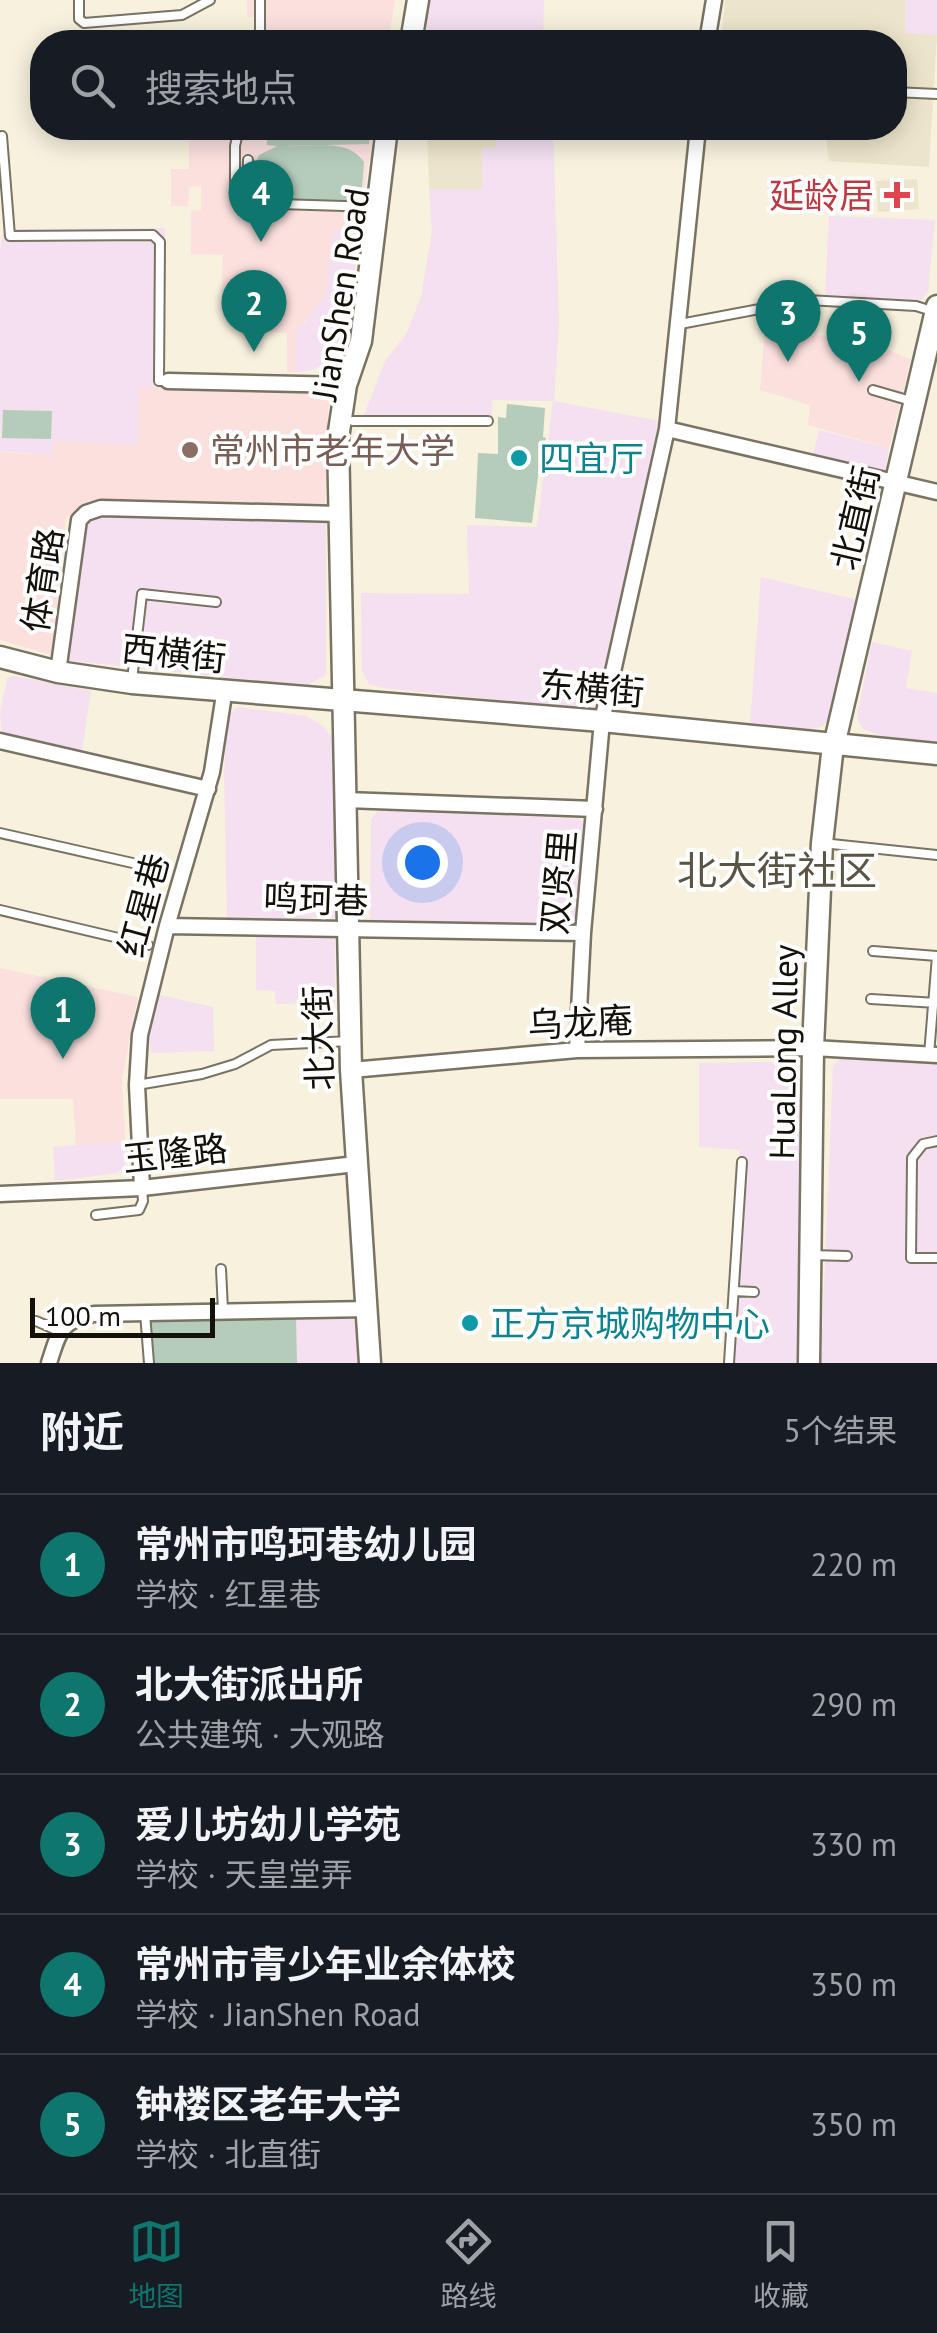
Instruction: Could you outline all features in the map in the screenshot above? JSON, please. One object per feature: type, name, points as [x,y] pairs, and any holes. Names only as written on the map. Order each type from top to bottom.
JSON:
[{"type":"main road","points":[[401,30],[406,0]]},
{"type":"main road","points":[[413,30],[418,0]]},
{"type":"main road","name":"JianShen Road","points":[[350,705],[338,438],[346,385],[361,340],[385,140]]},
{"type":"main road","name":"JianShen Road","points":[[350,705],[350,441],[374,331],[397,140]]},
{"type":"main road","name":"北直街","points":[[834,749],[915,402],[932,355],[936,309]]},
{"type":"main road","name":"西横街","points":[[0,657],[58,672],[350,705]]},
{"type":"main road","name":"西横街","points":[[0,669],[223,701],[350,705]]},
{"type":"main road","name":"东横街","points":[[350,705],[834,749]]},
{"type":"main road","name":"北大街","points":[[350,705],[356,1164],[370,1363]]},
{"type":"main road","points":[[834,749],[937,754]]},
{"type":"main road","points":[[834,749],[937,763]]},
{"type":"main road","name":"HuaLong Alley","points":[[809,1363],[802,1293],[812,1255],[813,1048],[822,843],[834,749]]},
{"type":"main road","name":"北大街","points":[[353,929],[350,1041],[356,1070],[381,1363]]},
{"type":"street","points":[[708,30],[714,0]]},
{"type":"street","name":"双贤里","points":[[577,1050],[583,933],[602,726],[668,429],[697,140]]},
{"type":"street","points":[[168,381],[346,385]]},
{"type":"street","points":[[668,429],[937,492]]},
{"type":"street","name":"体育路","points":[[58,672],[79,520],[86,513],[102,508],[340,514]]},
{"type":"street","name":"红星巷","points":[[142,1188],[137,1084],[140,1035],[166,926],[208,789],[223,701]]},
{"type":"street","points":[[0,741],[208,789]]},
{"type":"street","points":[[351,800],[595,809]]},
{"type":"street","name":"鸣珂巷","points":[[166,926],[583,933]]},
{"type":"street","name":"乌龙庵","points":[[356,1070],[577,1050],[813,1048],[933,1055]]},
{"type":"street","name":"玉隆路","points":[[0,1194],[142,1188],[356,1164]]},
{"type":"street","points":[[49,1363],[59,1330],[74,1319],[145,1311],[368,1308]]},
{"type":"lane","points":[[78,0],[79,19],[84,22],[182,15],[210,0]]},
{"type":"lane","points":[[260,0],[260,30]]},
{"type":"lane","points":[[907,93],[937,94]]},
{"type":"lane","points":[[2,136],[10,236],[153,235],[160,242],[160,381],[168,381]]},
{"type":"lane","points":[[236,140],[235,194],[248,204],[377,207]]},
{"type":"lane","points":[[248,160],[248,204]]},
{"type":"lane","points":[[680,324],[807,300],[936,309]]},
{"type":"lane","points":[[873,390],[915,402]]},
{"type":"lane","points":[[352,421],[488,422]]},
{"type":"lane","points":[[132,682],[142,594],[216,602]]},
{"type":"lane","points":[[0,833],[159,870]]},
{"type":"lane","points":[[822,843],[937,855]]},
{"type":"lane","points":[[0,910],[148,945]]},
{"type":"lane","points":[[873,951],[937,956],[933,1055]]},
{"type":"lane","points":[[871,999],[935,1003]]},
{"type":"lane","points":[[137,1084],[202,1074],[236,1064],[272,1045],[350,1041]]},
{"type":"lane","points":[[911,1258],[912,1158],[923,1144],[937,1141]]},
{"type":"lane","points":[[729,1363],[742,1162]]},
{"type":"lane","points":[[96,1215],[139,1210],[142,1188]]},
{"type":"lane","points":[[812,1255],[847,1256]]},
{"type":"lane","points":[[898,1257],[937,1258]]},
{"type":"lane","points":[[222,1269],[223,1310]]},
{"type":"lane","points":[[734,1291],[754,1292]]},
{"type":"lane","points":[[145,1311],[149,1363]]},
{"type":"lane","points":[[36,1321],[59,1330]]},
{"type":"shaded area","points":[[247,0],[395,0],[390,30],[255,30],[255,17],[247,17]]},
{"type":"shaded area","points":[[428,0],[544,0],[543,30],[427,30]]},
{"type":"shaded area","points":[[725,0],[906,0],[905,30],[722,30]]},
{"type":"shaded area","points":[[906,0],[937,0],[937,35],[904,30]]},
{"type":"shaded area","points":[[907,33],[937,35],[929,167],[829,161],[826,140],[907,140]]},
{"type":"shaded area","points":[[189,140],[372,140],[359,230],[332,229],[325,300],[319,300],[297,328],[295,372],[287,372],[287,333],[257,331],[256,310],[221,310],[223,255],[191,254],[191,211],[201,210],[201,186],[189,187],[188,206],[171,206],[171,169],[189,169]]},
{"type":"shaded area","points":[[427,140],[496,140],[496,147],[482,148],[482,189],[429,189]]},
{"type":"shaded area","points":[[496,140],[553,140],[559,322],[554,401],[659,421],[600,700],[587,709],[383,688],[369,684],[362,671],[361,593],[469,594],[467,525],[537,527],[553,401],[492,400],[492,426],[361,423],[385,361],[406,334],[421,297],[432,231],[429,189],[482,188],[482,147],[496,147]]},
{"type":"shaded area","name":"延龄居","points":[[917,179],[919,209],[878,212],[876,181]]},
{"type":"shaded area","points":[[829,216],[935,220],[928,291],[920,302],[825,296]]},
{"type":"shaded area","points":[[165,228],[165,388],[139,388],[138,445],[54,441],[52,455],[0,451],[3,229]]},
{"type":"shaded area","points":[[332,229],[359,230],[350,319],[342,348],[327,363],[295,372],[296,328],[305,322],[319,300],[325,299]]},
{"type":"shaded area","points":[[818,306],[817,335],[858,338],[911,359],[889,448],[808,425],[810,405],[760,390],[766,317]]},
{"type":"shaded area","name":"常州市老年大学","points":[[139,387],[322,392],[329,396],[325,506],[95,501],[66,517],[52,655],[0,640],[0,452],[52,455],[53,441],[138,445]]},
{"type":"shaded area","points":[[819,430],[889,448],[885,471],[878,475],[812,458]]},
{"type":"shaded area","points":[[101,516],[326,520],[326,675],[305,686],[65,660],[83,523]]},
{"type":"shaded area","points":[[761,577],[858,600],[836,703],[831,718],[821,727],[806,730],[750,725]]},
{"type":"shaded area","points":[[872,642],[912,651],[906,688],[937,693],[937,742],[884,737],[863,729],[858,711]]},
{"type":"shaded area","points":[[14,676],[91,691],[82,751],[2,734],[0,714],[7,678]]},
{"type":"shaded area","points":[[238,707],[306,716],[323,726],[332,738],[336,754],[341,912],[335,918],[227,920],[224,770],[228,715]]},
{"type":"shaded area","points":[[378,810],[580,819],[585,826],[577,920],[571,927],[379,926],[370,918],[371,819]]},
{"type":"shaded area","points":[[327,932],[335,941],[335,1003],[276,1004],[275,991],[256,990],[256,933]]},
{"type":"shaded area","points":[[0,968],[138,997],[122,1079],[125,1141],[76,1145],[73,1099],[0,1099]]},
{"type":"shaded area","points":[[156,994],[213,1007],[214,1051],[151,1053],[149,1032]]},
{"type":"shaded area","points":[[841,1057],[937,1063],[937,1363],[821,1363],[833,1066]]},
{"type":"shaded area","points":[[699,1063],[784,1065],[804,1085],[797,1363],[727,1363],[740,1150],[699,1147]]},
{"type":"shaded area","points":[[125,1141],[126,1163],[118,1173],[55,1181],[53,1147]]},
{"type":"shaded area","points":[[296,1315],[344,1315],[353,1319],[357,1327],[358,1363],[297,1363]]},
{"type":"green space","points":[[267,140],[369,140],[369,144],[285,146],[339,146],[357,154],[364,162],[362,189],[344,202],[269,199],[259,190],[255,177],[259,155],[277,146],[267,145]]},
{"type":"green space","points":[[507,404],[545,408],[546,438],[532,523],[475,518],[478,453],[498,454],[498,417],[506,418]]},
{"type":"green space","points":[[3,410],[52,411],[51,439],[2,438]]},
{"type":"green space","points":[[149,1314],[296,1315],[297,1363],[153,1363]]},
{"type":"place","name":"延龄居","points":[[897,195]]},
{"type":"place","name":"常州市青少年业余体校","points":[[261,242]]},
{"type":"place","name":"北大街派出所","points":[[254,352]]},
{"type":"place","name":"爱儿坊幼儿学苑","points":[[788,362]]},
{"type":"place","name":"钟楼区老年大学","points":[[859,382]]},
{"type":"place","name":"常州市老年大学","points":[[190,450]]},
{"type":"place","name":"四宜厅","points":[[519,458]]},
{"type":"place","name":"常州市鸣珂巷幼儿园","points":[[63,1059]]},
{"type":"place","name":"正方京城购物中心","points":[[470,1323]]},
{"type":"district","name":"北大街社区","points":[[777,870]]}]
